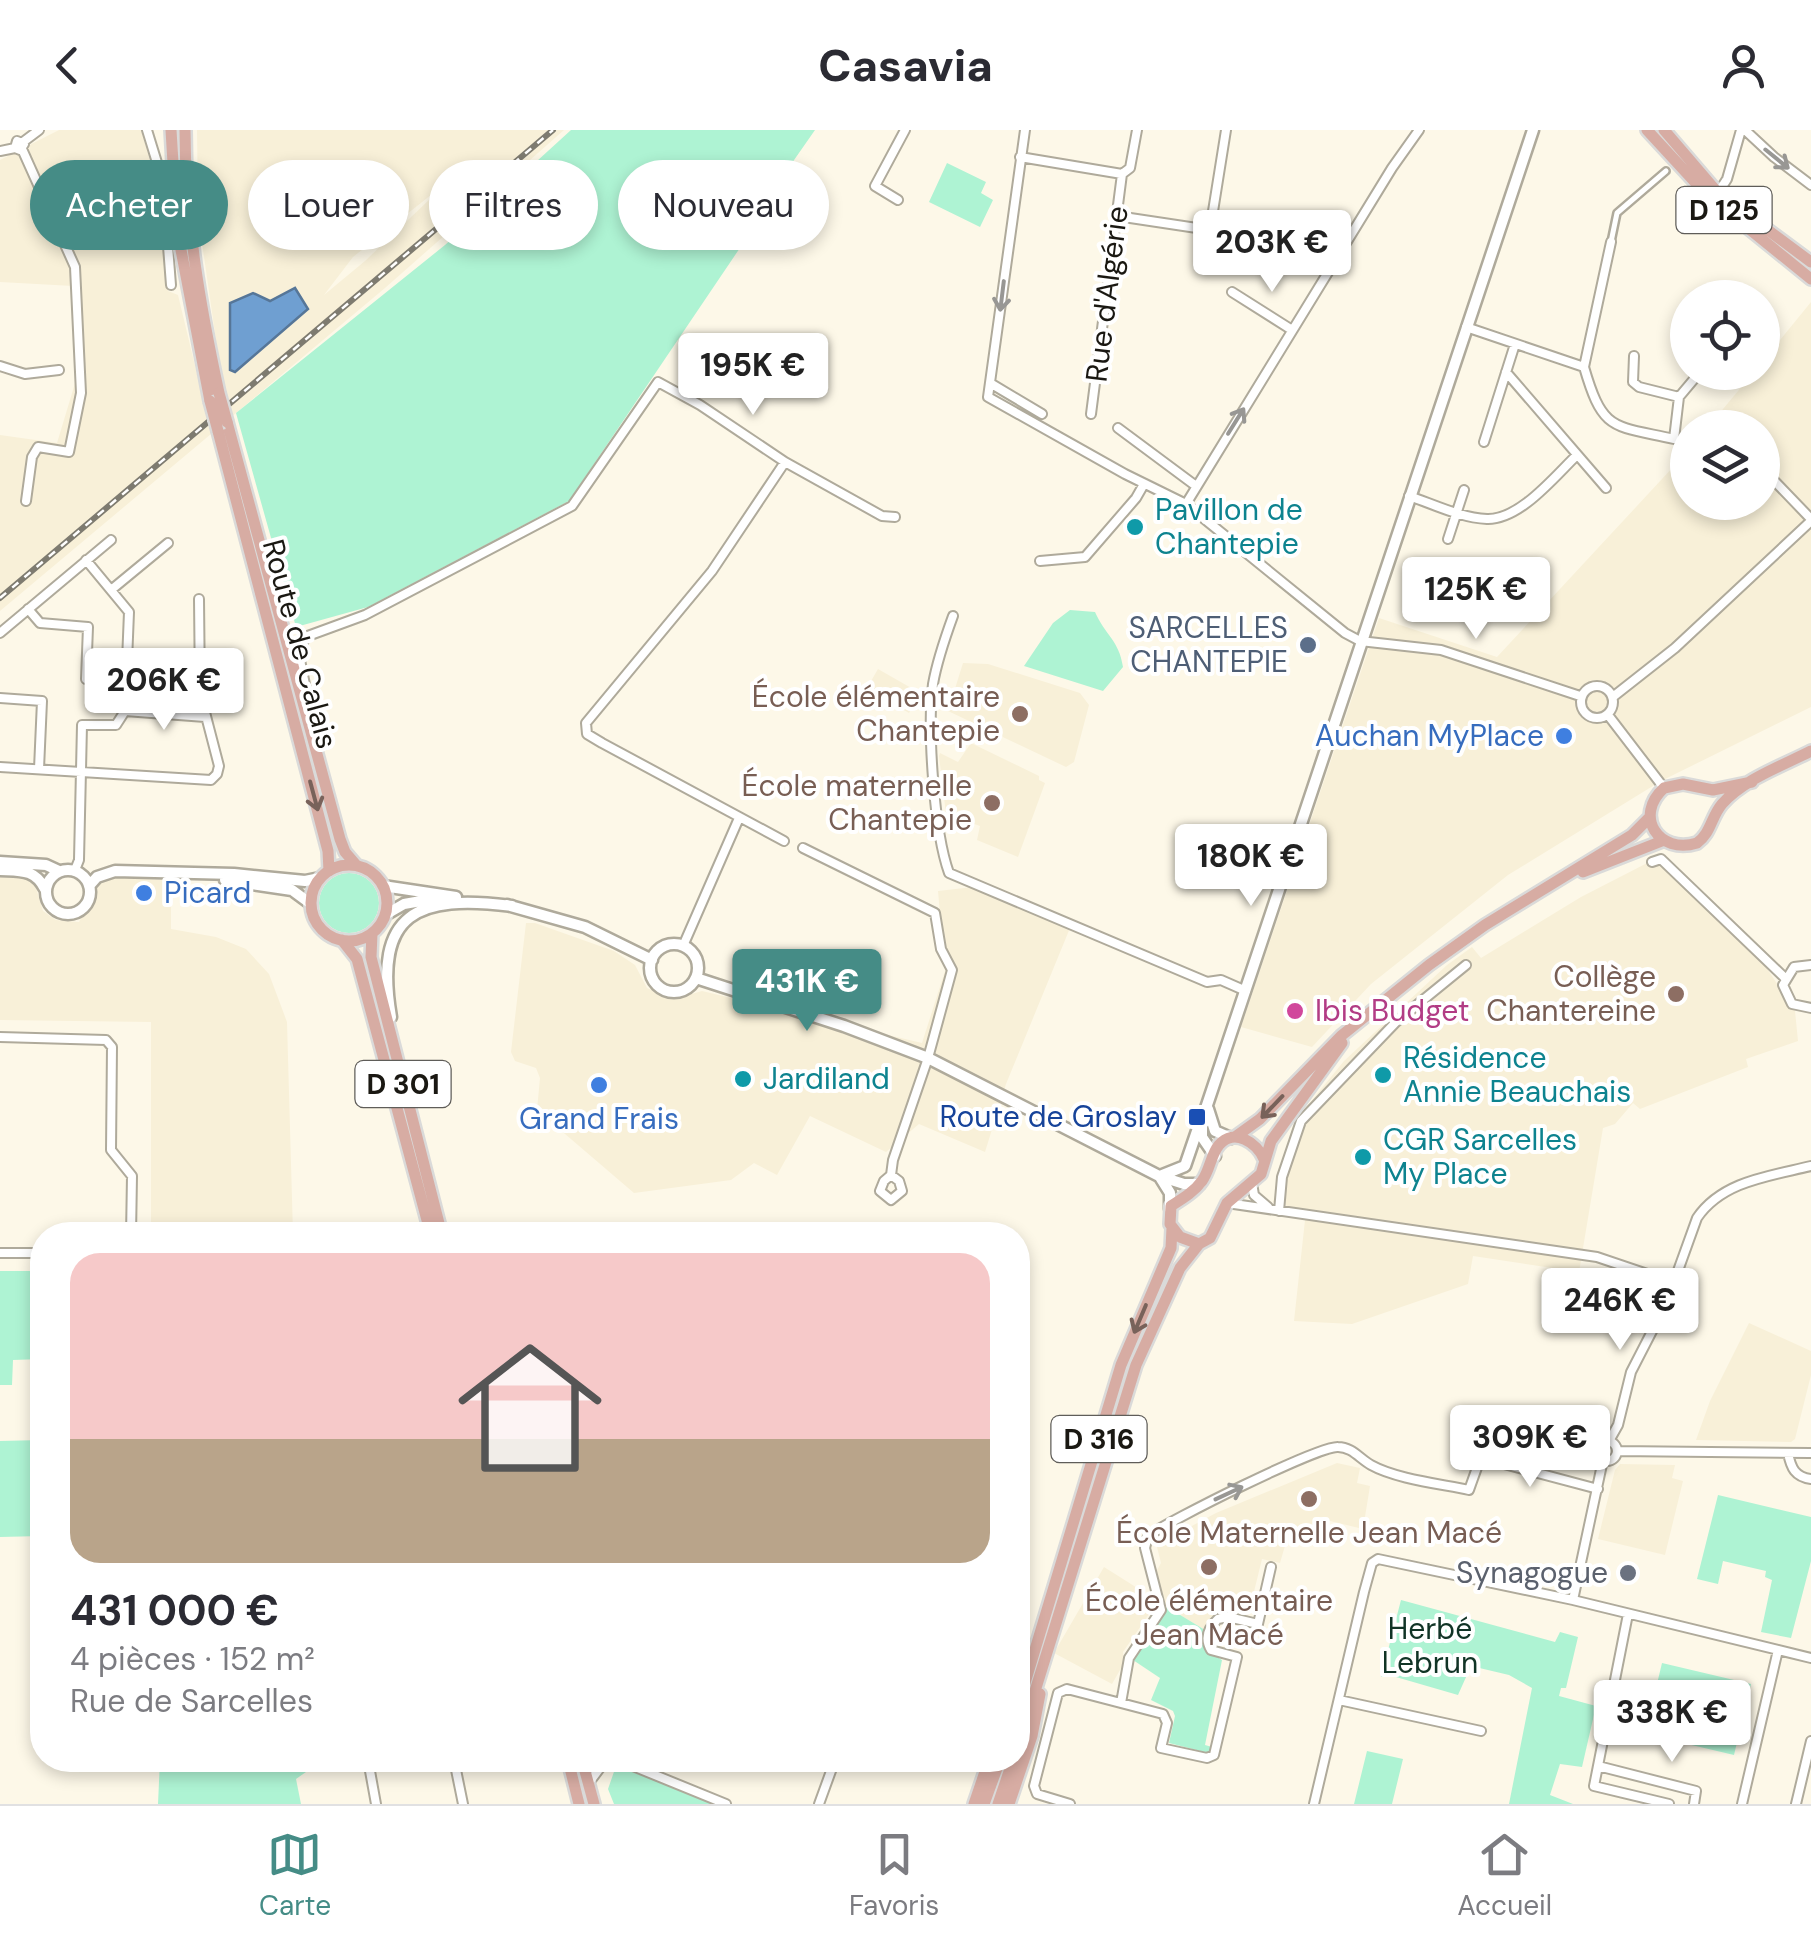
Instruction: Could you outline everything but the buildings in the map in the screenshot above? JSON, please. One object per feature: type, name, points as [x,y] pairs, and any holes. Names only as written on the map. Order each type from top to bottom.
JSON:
[{"type":"main road","points":[[172,130],[177,228],[222,426]]},
{"type":"main road","points":[[185,130],[191,243],[215,397]]},
{"type":"main road","points":[[1159,1176],[1182,1170],[1188,1162],[1208,1108],[1360,641],[1533,130]]},
{"type":"main road","name":"D 125","points":[[1646,130],[1706,194],[1811,279]]},
{"type":"main road","name":"D 125","points":[[1664,130],[1718,193],[1811,262]]},
{"type":"main road","name":"Route de Calais","points":[[222,426],[284,632],[340,840],[357,866]]},
{"type":"main road","name":"Route de Calais","points":[[222,426],[328,851],[324,875]]},
{"type":"main road","points":[[1752,782],[1720,789],[1676,784],[1664,788],[1652,803],[1652,829],[1662,840],[1681,846],[1697,843],[1709,831],[1724,802],[1752,782],[1811,751]]},
{"type":"main road","points":[[1698,787],[1710,800],[1713,818]]},
{"type":"main road","points":[[1170,1208],[1200,1184],[1219,1145],[1260,1119],[1322,1053],[1357,1024],[1458,943],[1639,830],[1649,818]]},
{"type":"main road","points":[[1551,885],[1662,840]]},
{"type":"main road","points":[[0,862],[46,865],[58,871],[108,866],[305,881],[344,865],[357,866],[372,873],[383,886],[385,915]]},
{"type":"main road","points":[[0,870],[31,872],[39,878],[51,906],[60,913],[72,914],[86,904],[89,886],[106,872],[170,872],[286,889],[302,895],[311,904],[322,929],[342,940],[356,940],[372,933],[385,915],[404,904],[449,897]]},
{"type":"main road","points":[[45,890],[58,871]]},
{"type":"main road","points":[[77,872],[89,886]]},
{"type":"main road","points":[[311,904],[312,892],[324,875]]},
{"type":"main road","points":[[383,886],[512,906],[585,927],[652,960]]},
{"type":"main road","points":[[404,1086],[387,992],[390,946],[396,932],[412,914],[440,904],[512,906]]},
{"type":"main road","name":"D 301","points":[[372,933],[371,957],[439,1222]]},
{"type":"main road","name":"D 301","points":[[342,940],[356,958],[427,1222]]},
{"type":"main road","points":[[668,945],[683,946],[695,956],[696,978],[678,992],[663,989],[654,980],[652,960],[668,945]]},
{"type":"main road","points":[[696,978],[928,1058],[1159,1176],[1184,1184],[1200,1184]]},
{"type":"main road","points":[[1159,1176],[1169,1191],[1172,1228],[1184,1240],[1199,1244],[1212,1235],[1227,1202],[1262,1174],[1264,1159],[1278,1131],[1357,1024]]},
{"type":"main road","points":[[1208,1108],[1216,1130],[1254,1144],[1264,1159]]},
{"type":"main road","points":[[1202,1120],[1202,1137],[1215,1156]]},
{"type":"main road","name":"D 316","points":[[1030,1696],[1122,1365],[1170,1248],[1172,1228]]},
{"type":"main road","name":"D 316","points":[[1030,1678],[1136,1364],[1180,1268],[1199,1244]]},
{"type":"main road","points":[[1030,1671],[1040,1654]]},
{"type":"main road","points":[[1030,1742],[1040,1654]]},
{"type":"main road","points":[[571,1772],[580,1804]]},
{"type":"main road","points":[[585,1772],[594,1804]]},
{"type":"main road","points":[[974,1804],[986,1772]]},
{"type":"main road","points":[[984,1804],[996,1772]]},
{"type":"main road","points":[[998,1804],[1009,1772]]},
{"type":"main road","points":[[1009,1804],[1020,1772]]},
{"type":"street","points":[[0,152],[20,146],[39,130]]},
{"type":"street","points":[[146,130],[163,182],[170,285]]},
{"type":"street","points":[[898,200],[876,186],[905,130]]},
{"type":"street","points":[[1025,130],[988,397],[1186,504],[1360,641],[1441,650],[1580,696]]},
{"type":"street","name":"Rue d'Algérie","points":[[1091,414],[1122,174],[1130,168],[1136,130]]},
{"type":"street","points":[[1117,216],[1210,230],[1226,130]]},
{"type":"street","points":[[1186,504],[1418,130]]},
{"type":"street","points":[[1718,193],[1727,179],[1743,130],[1811,185]]},
{"type":"street","points":[[20,146],[75,266],[81,366],[81,393],[70,452],[38,447],[32,456],[26,501]]},
{"type":"street","points":[[1020,158],[1122,174]]},
{"type":"street","points":[[1666,171],[1617,213],[1584,367],[1600,412],[1624,428],[1674,439],[1679,397],[1685,390]]},
{"type":"street","points":[[1232,292],[1292,330]]},
{"type":"street","points":[[1466,327],[1584,367]]},
{"type":"street","points":[[1484,442],[1515,344]]},
{"type":"street","points":[[1634,356],[1633,382],[1679,397]]},
{"type":"street","points":[[0,366],[25,374],[59,370]]},
{"type":"street","points":[[1506,372],[1606,488]]},
{"type":"street","points":[[311,733],[299,655],[305,637],[366,616],[572,506],[658,382],[785,462],[882,516],[895,518]]},
{"type":"street","points":[[990,383],[1042,414]]},
{"type":"street","points":[[1118,428],[1196,486]]},
{"type":"street","points":[[1409,496],[1486,519],[1504,516],[1577,455]]},
{"type":"street","points":[[784,841],[587,734],[586,722],[712,571],[785,462]]},
{"type":"street","points":[[1040,561],[1085,557],[1144,484]]},
{"type":"street","points":[[1608,715],[1614,696],[1675,648],[1811,520],[1780,487]]},
{"type":"street","points":[[1448,539],[1464,490]]},
{"type":"street","points":[[0,633],[111,540]]},
{"type":"street","points":[[111,590],[168,544]]},
{"type":"street","points":[[77,872],[82,725],[116,725],[125,711],[129,612],[86,560]]},
{"type":"street","points":[[0,767],[211,780],[218,774],[219,766],[200,693],[199,598]]},
{"type":"street","points":[[28,609],[40,623],[88,627],[86,679],[126,682]]},
{"type":"street","points":[[954,616],[944,639],[932,696],[935,780],[950,873],[1207,982],[1221,980],[1246,990]]},
{"type":"street","points":[[1580,696],[1591,687],[1614,696]]},
{"type":"street","points":[[1580,696],[1586,712],[1608,715],[1664,788]]},
{"type":"street","points":[[0,698],[42,701],[39,768]]},
{"type":"street","points":[[125,711],[205,717]]},
{"type":"street","points":[[683,946],[740,818]]},
{"type":"street","points":[[802,848],[935,914],[941,949],[952,970],[891,1175]]},
{"type":"street","points":[[1652,862],[1662,860],[1785,978],[1787,999],[1798,1008],[1811,1008]]},
{"type":"street","points":[[1785,978],[1794,968],[1811,965]]},
{"type":"street","points":[[1275,1210],[1282,1176],[1304,1116],[1396,1022],[1466,966]]},
{"type":"street","points":[[0,1038],[106,1040],[112,1047],[111,1150],[132,1176],[131,1222]]},
{"type":"street","points":[[1617,1451],[1613,1459],[1598,1456],[1598,1447],[1610,1441],[1618,1425],[1631,1372],[1674,1283],[1697,1218],[1717,1195],[1734,1186],[1811,1166]]},
{"type":"street","points":[[1252,1182],[1258,1200],[1275,1210]]},
{"type":"street","points":[[1227,1202],[1597,1257],[1674,1283]]},
{"type":"street","points":[[0,1252],[30,1253]]},
{"type":"street","points":[[1610,1441],[1617,1451]]},
{"type":"street","points":[[1121,1703],[1129,1658],[1161,1610],[1144,1548],[1148,1536],[1300,1461],[1342,1447],[1383,1470],[1469,1490],[1479,1462],[1486,1460],[1598,1489]]},
{"type":"street","points":[[1617,1451],[1811,1453]]},
{"type":"street","points":[[1788,1453],[1792,1468],[1800,1477],[1811,1479]]},
{"type":"street","points":[[1573,1600],[1603,1460]]},
{"type":"street","points":[[1314,1804],[1372,1563],[1386,1558],[1811,1658]]},
{"type":"street","points":[[1070,1804],[1036,1794],[1034,1786],[1058,1693],[1066,1689],[1167,1718],[1161,1748],[1207,1758],[1214,1756],[1237,1656],[1211,1650],[1208,1632],[1218,1619],[1228,1617],[1258,1624],[1271,1566]]},
{"type":"street","points":[[1628,1614],[1594,1786],[1669,1804]]},
{"type":"street","points":[[1742,1804],[1778,1650]]},
{"type":"street","points":[[1339,1700],[1481,1731]]},
{"type":"street","points":[[1796,1804],[1811,1741]]},
{"type":"street","points":[[1598,1766],[1696,1791],[1694,1804]]},
{"type":"street","points":[[370,1772],[376,1804]]},
{"type":"street","points":[[457,1772],[464,1804]]},
{"type":"street","points":[[588,1784],[597,1772]]},
{"type":"street","points":[[647,1772],[726,1804]]},
{"type":"street","points":[[820,1804],[831,1772]]},
{"type":"shaded area","points":[[59,130],[141,130],[150,160],[30,160],[30,250],[164,250],[168,291],[178,295],[203,399],[222,382],[203,250],[228,250],[228,160],[197,160],[197,130],[564,130],[530,160],[429,160],[429,197],[409,212],[409,160],[248,160],[248,250],[362,250],[324,295],[377,250],[409,250],[409,219],[429,200],[429,249],[0,611],[0,435],[57,443],[79,370],[73,286],[0,282],[0,160]]},
{"type":"shaded area","points":[[1811,302],[1811,707],[1661,781],[1508,875],[1371,984],[1312,1047],[1241,1027],[1379,618],[1497,657],[1670,470],[1670,520],[1780,520],[1780,410],[1722,410],[1739,390],[1780,390],[1780,340]]},
{"type":"shaded area","name":"École élémentaire Chantepie","points":[[963,663],[988,664],[1080,693],[1089,705],[1074,762],[1066,767],[948,711]]},
{"type":"shaded area","points":[[878,669],[913,689],[909,713],[867,688]]},
{"type":"shaded area","name":"École maternelle Chantepie","points":[[971,743],[1039,776],[1045,783],[1018,857],[977,840],[980,826],[946,814],[940,753],[958,762]]},
{"type":"shaded area","points":[[1655,859],[1760,958],[1795,1011],[1798,1041],[1746,1059],[1748,1067],[1640,1109],[1633,1103],[1615,1124],[1603,1128],[1579,1272],[1473,1256],[1468,1284],[1352,1324],[1294,1321],[1306,1211],[1273,1202],[1299,1116],[1344,1061],[1447,965],[1472,947],[1481,958],[1581,897]]},
{"type":"shaded area","points":[[103,876],[171,879],[171,929],[216,937],[246,949],[269,974],[287,1022],[293,1222],[151,1222],[151,1022],[0,1020],[0,877],[33,878],[43,911],[56,920],[79,922]]},
{"type":"shaded area","points":[[982,886],[1070,928],[1006,1084],[985,1152],[919,1124],[886,1152],[810,1116],[777,1175],[754,1163],[731,1180],[634,1193],[537,1110],[540,1078],[536,1068],[515,1061],[511,1052],[526,923],[614,951],[635,965],[647,988],[674,999],[702,991],[922,1043],[945,971],[938,891]]},
{"type":"shaded area","points":[[1749,1323],[1811,1351],[1811,1375],[1795,1439],[1696,1440],[1710,1401]]},
{"type":"shaded area","name":"École élémentaire Jean Macé","points":[[1337,1463],[1360,1468],[1357,1483],[1370,1486],[1363,1529],[1326,1520],[1322,1541],[1289,1532],[1280,1563],[1262,1559],[1248,1616],[1219,1614],[1205,1630],[1167,1607],[1156,1572],[1161,1563],[1157,1547],[1162,1542],[1216,1513]]},
{"type":"shaded area","points":[[1620,1464],[1675,1465],[1672,1478],[1683,1481],[1665,1555],[1598,1539],[1615,1470]]},
{"type":"shaded area","points":[[1104,1567],[1158,1601],[1123,1652],[1124,1663],[1112,1684],[1054,1653]]},
{"type":"green space","points":[[571,130],[815,130],[794,160],[618,160],[618,250],[739,250],[569,501],[368,607],[296,627],[236,413],[439,250],[598,250],[598,160],[538,160]]},
{"type":"green space","points":[[947,163],[986,182],[981,193],[993,200],[980,227],[929,202]]},
{"type":"green space","points":[[1070,610],[1095,612],[1118,650],[1123,667],[1103,691],[1024,666],[1053,623]]},
{"type":"green space","points":[[349,873],[370,882],[379,903],[370,924],[349,933],[328,924],[319,903],[328,882]]},
{"type":"green space","points":[[0,1271],[30,1271],[30,1359],[13,1360],[12,1385],[0,1385]]},
{"type":"green space","points":[[30,1440],[30,1536],[0,1537],[0,1441]]},
{"type":"green space","points":[[1718,1495],[1811,1517],[1811,1561],[1791,1638],[1761,1632],[1772,1580],[1765,1577],[1766,1571],[1723,1561],[1718,1584],[1697,1579]]},
{"type":"green space","name":"Herbé Lebrun","points":[[1401,1600],[1555,1642],[1560,1632],[1578,1637],[1566,1688],[1561,1688],[1559,1696],[1596,1706],[1582,1767],[1560,1764],[1550,1795],[1573,1804],[1509,1804],[1532,1688],[1509,1675],[1471,1666],[1458,1695],[1389,1675],[1381,1677]]},
{"type":"green space","points":[[1167,1607],[1205,1630],[1206,1650],[1222,1660],[1205,1745],[1212,1747],[1208,1753],[1169,1743],[1173,1711],[1151,1700],[1160,1678],[1133,1660]]},
{"type":"green space","points":[[1662,1663],[1751,1684],[1734,1755],[1645,1734]]},
{"type":"green space","name":"Herbé Lebrun","points":[[1367,1751],[1403,1759],[1392,1804],[1354,1804]]},
{"type":"green space","points":[[159,1772],[306,1772],[296,1779],[301,1804],[158,1804]]},
{"type":"green space","points":[[614,1772],[632,1772],[718,1804],[614,1804],[608,1789]]},
{"type":"water","points":[[295,288],[308,309],[235,372],[230,370],[230,303],[253,293],[270,301]]},
{"type":"railway","points":[[0,598],[553,130]]},
{"type":"place","name":"Pavillon de Chantepie","points":[[1135,527]]},
{"type":"place","name":"SARCELLES CHANTEPIE","points":[[1308,645]]},
{"type":"place","name":"École élémentaire Chantepie","points":[[1020,714]]},
{"type":"place","name":"Auchan MyPlace","points":[[1564,736]]},
{"type":"place","name":"École maternelle Chantepie","points":[[992,803]]},
{"type":"place","name":"Picard","points":[[144,893]]},
{"type":"place","name":"Collège Chantereine","points":[[1676,994]]},
{"type":"place","name":"Ibis Budget","points":[[1295,1011]]},
{"type":"place","name":"Résidence Annie Beauchais","points":[[1383,1075]]},
{"type":"place","name":"Jardiland","points":[[743,1079]]},
{"type":"place","name":"Grand Frais","points":[[599,1085]]},
{"type":"place","name":"Route de Groslay","points":[[1197,1117]]},
{"type":"place","name":"CGR Sarcelles My Place","points":[[1363,1157]]},
{"type":"place","name":"École Maternelle Jean Macé","points":[[1309,1499]]},
{"type":"place","name":"École élémentaire Jean Macé","points":[[1209,1567]]},
{"type":"place","name":"Synagogue","points":[[1628,1573]]}]
